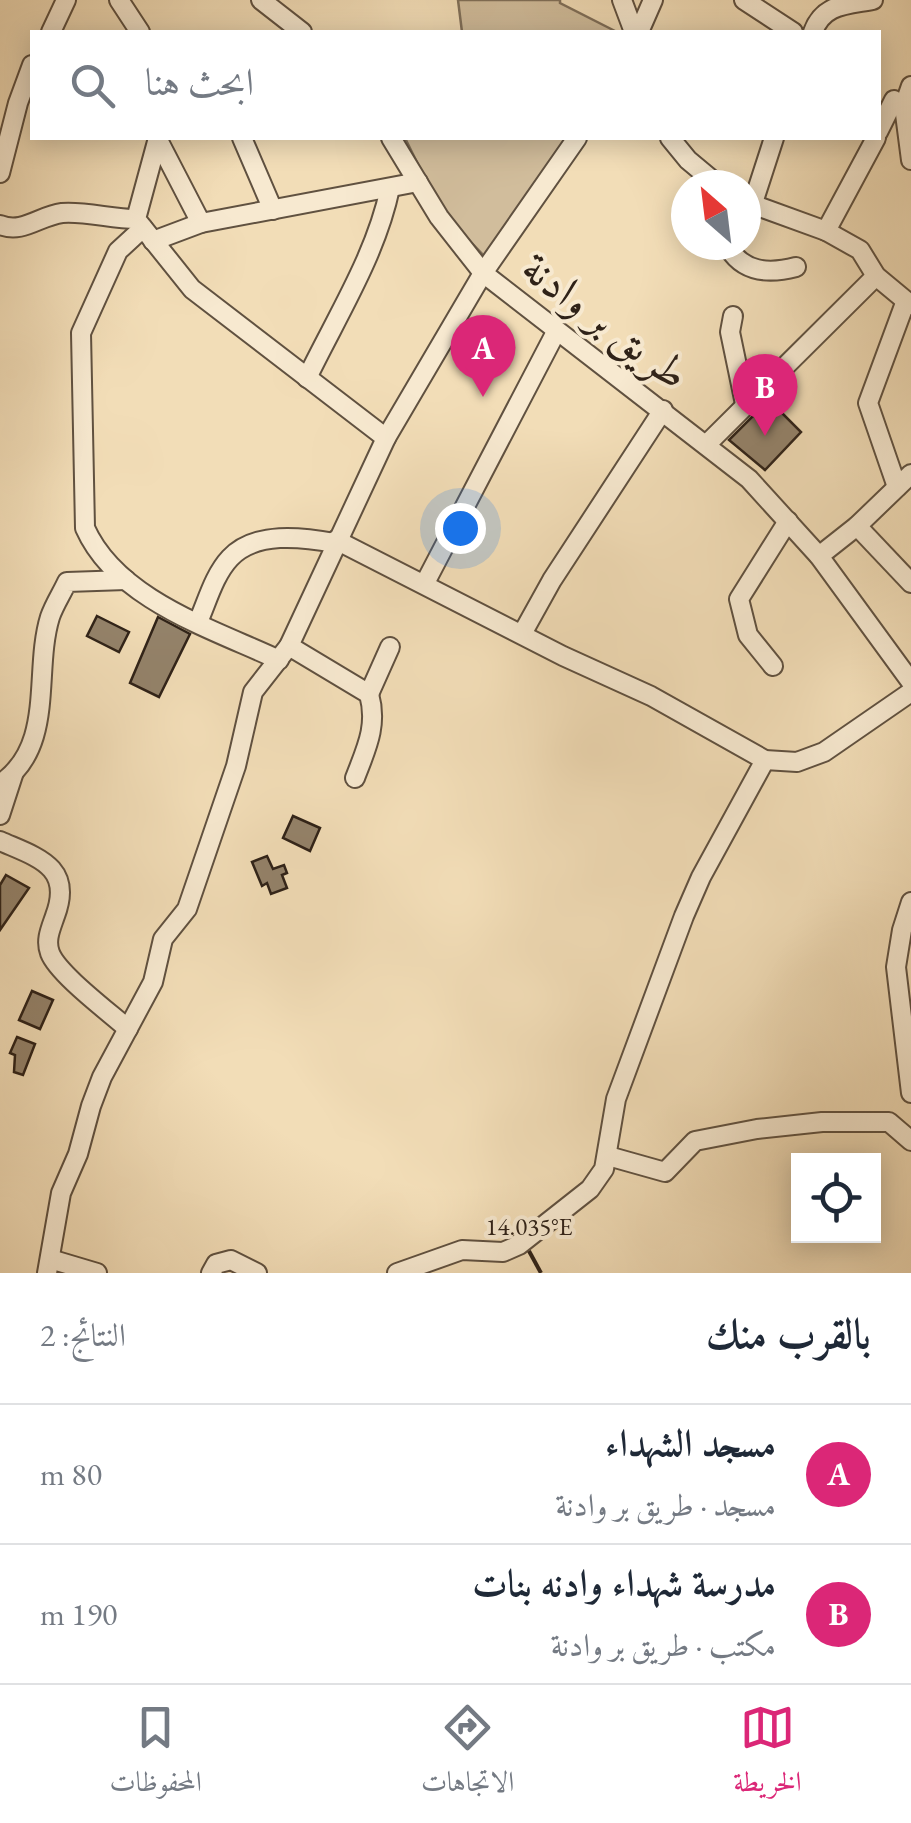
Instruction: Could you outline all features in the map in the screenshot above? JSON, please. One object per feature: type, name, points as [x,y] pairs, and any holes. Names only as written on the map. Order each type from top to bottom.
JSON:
[{"type":"street","points":[[52,30],[66,0]]},
{"type":"street","points":[[120,0],[139,30]]},
{"type":"street","points":[[261,0],[299,30]]},
{"type":"street","points":[[622,0],[635,30]]},
{"type":"street","points":[[637,30],[652,0]]},
{"type":"street","points":[[744,0],[790,30]]},
{"type":"street","points":[[814,30],[817,21],[832,7],[872,0]]},
{"type":"street","points":[[0,173],[30,71]]},
{"type":"street","points":[[881,125],[892,99],[911,86]]},
{"type":"street","points":[[892,99],[911,160]]},
{"type":"street","points":[[158,140],[144,229],[116,255],[84,320],[80,346],[85,415],[85,528],[90,540],[126,580],[168,609],[284,653],[369,694]]},
{"type":"street","points":[[159,140],[200,223]]},
{"type":"street","points":[[243,140],[272,210]]},
{"type":"street","name":"طريق بر وادنة","points":[[392,140],[456,242],[483,273],[749,479],[819,556],[911,682]]},
{"type":"street","points":[[97,1273],[49,1266],[65,1180],[78,1154],[102,1076],[152,982],[163,939],[187,910],[236,766],[253,692],[284,653],[386,438],[483,273],[576,140]]},
{"type":"street","points":[[672,140],[700,170]]},
{"type":"street","points":[[761,172],[773,140]]},
{"type":"street","points":[[826,231],[874,140]]},
{"type":"street","points":[[0,226],[14,230],[66,212],[144,229],[200,223],[418,182]]},
{"type":"street","points":[[307,378],[373,244],[390,188]]},
{"type":"street","points":[[761,208],[826,231],[860,250],[876,276],[908,304],[868,403],[904,480],[819,556]]},
{"type":"street","points":[[144,229],[192,289],[386,438]]},
{"type":"street","points":[[740,260],[750,268],[776,272],[796,267]]},
{"type":"street","points":[[707,444],[876,276]]},
{"type":"street","points":[[733,316],[730,332],[745,404]]},
{"type":"street","points":[[425,583],[556,332]]},
{"type":"street","points":[[522,634],[552,580],[663,410]]},
{"type":"street","points":[[773,666],[748,635],[738,599],[788,521]]},
{"type":"street","points":[[857,526],[911,583]]},
{"type":"street","points":[[198,622],[229,558],[244,548],[274,538],[302,537],[336,541],[425,583],[650,696],[766,760],[797,762],[824,752],[911,692]]},
{"type":"street","points":[[0,815],[6,779],[27,753],[37,726],[50,618],[67,582],[126,580]]},
{"type":"street","points":[[355,778],[373,730],[374,711],[369,694],[390,647]]},
{"type":"street","points":[[397,1273],[462,1250],[503,1252],[519,1245],[590,1189],[604,1170],[616,1099],[684,916],[701,877],[766,760]]},
{"type":"street","points":[[0,841],[48,862],[56,873],[60,889],[48,947],[54,962],[128,1029]]},
{"type":"street","points":[[911,902],[896,966],[911,1093]]},
{"type":"street","points":[[608,1156],[665,1172],[695,1141],[822,1122],[889,1122],[911,1141]]},
{"type":"street","points":[[211,1273],[216,1264],[230,1260],[257,1273]]},
{"type":"shaded area","points":[[458,0],[560,0],[613,30],[462,30]]},
{"type":"shaded area","points":[[406,140],[570,140],[487,259],[441,211]]},
{"type":"building","points":[[769,400],[801,432],[765,470],[729,440]]},
{"type":"building","points":[[97,616],[129,632],[119,652],[87,636]]},
{"type":"building","points":[[158,617],[190,634],[159,697],[130,683]]},
{"type":"building","points":[[293,816],[320,828],[310,851],[283,838]]},
{"type":"building","points":[[267,856],[273,869],[284,865],[287,873],[282,875],[287,888],[271,894],[267,883],[262,886],[252,862]]},
{"type":"building","points":[[6,875],[29,888],[0,930],[0,885]]},
{"type":"building","points":[[32,991],[53,1000],[40,1029],[19,1020]]},
{"type":"building","points":[[17,1037],[35,1044],[23,1075],[14,1072],[15,1055],[10,1053]]},
{"type":"place","name":"مسجد الشهداء","points":[[483,397]]},
{"type":"place","name":"مدرسة شهداء وادنه بنات","points":[[765,436]]}]
